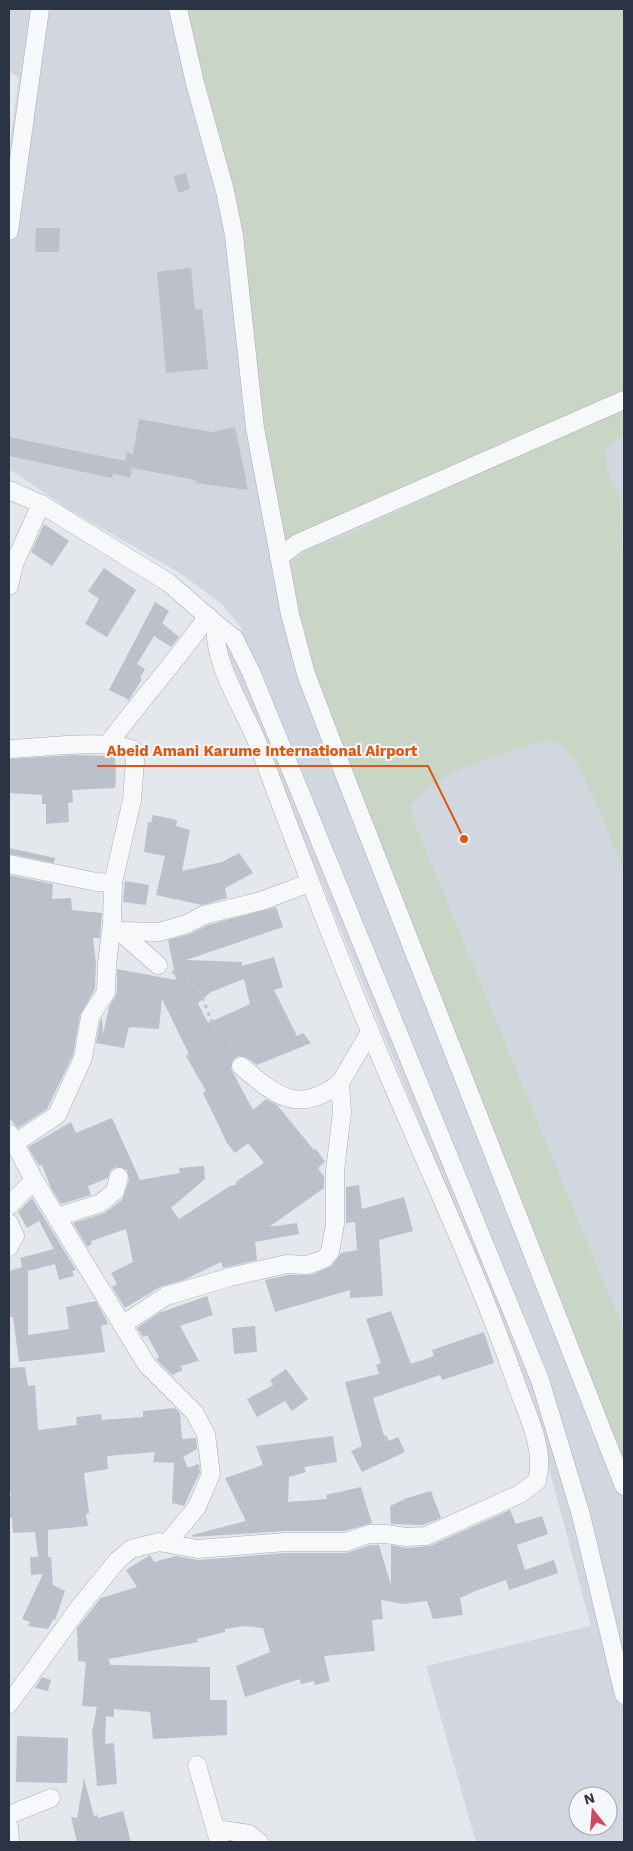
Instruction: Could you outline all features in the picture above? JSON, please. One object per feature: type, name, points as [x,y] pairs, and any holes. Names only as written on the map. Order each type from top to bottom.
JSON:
[{"type":"street","points":[[9,232],[40,9]]},
{"type":"street","points":[[178,9],[195,83],[225,191],[234,235],[255,428],[290,614],[310,683],[624,1486]]},
{"type":"street","points":[[279,556],[298,543],[624,400]]},
{"type":"street","points":[[9,490],[41,504],[169,583],[234,638],[251,672],[540,1380],[581,1515],[624,1694]]},
{"type":"street","points":[[9,586],[14,564],[41,504]]},
{"type":"street","points":[[108,744],[144,696],[188,644],[212,620]]},
{"type":"street","points":[[9,1704],[81,1605],[118,1561],[131,1549],[149,1543],[167,1543],[197,1549],[257,1543],[346,1542],[369,1534],[406,1537],[426,1536],[520,1494],[538,1480],[540,1462],[535,1440],[500,1338],[433,1174],[370,1032],[310,884],[258,744],[221,661],[215,644],[212,620]]},
{"type":"street","points":[[9,749],[108,744],[127,746],[133,750],[135,761],[132,800],[113,883],[116,928],[107,964],[106,992],[90,1017],[83,1058],[57,1115],[12,1138],[34,1180],[147,1365],[194,1412],[206,1434],[211,1474],[196,1507],[167,1543]]},
{"type":"street","points":[[9,864],[96,882],[113,883]]},
{"type":"street","points":[[116,928],[159,932],[187,924],[204,915],[261,901],[310,884]]},
{"type":"street","points":[[116,928],[158,965]]},
{"type":"street","points":[[241,1066],[282,1096],[300,1102],[324,1096],[340,1083],[370,1032]]},
{"type":"street","points":[[122,1325],[166,1296],[205,1283],[287,1264],[307,1264],[324,1259],[330,1252],[335,1224],[335,1171],[342,1112],[340,1083]]},
{"type":"street","points":[[57,1217],[101,1203],[115,1192],[119,1177]]},
{"type":"street","points":[[9,1206],[34,1180]]},
{"type":"street","points":[[9,1223],[15,1236],[9,1247]]},
{"type":"street","points":[[197,1765],[217,1836],[249,1834],[259,1842]]},
{"type":"street","points":[[9,1815],[51,1798]]},
{"type":"street","points":[[9,1827],[10,1842]]},
{"type":"path","points":[[158,965],[183,976],[198,988],[217,1033],[220,1032],[228,1038],[241,1066]]},
{"type":"shaded area","points":[[9,9],[624,9],[624,1842],[476,1842],[426,1666],[591,1626],[543,1446],[510,1344],[224,644],[234,638],[242,629],[222,604],[178,572],[70,510],[9,469],[9,151],[19,78],[9,71]]},
{"type":"green space","points":[[185,9],[624,9],[624,393],[283,542],[259,426],[215,127]]},
{"type":"green space","points":[[624,407],[624,436],[607,447],[605,459],[623,510],[624,871],[581,771],[565,748],[556,743],[540,742],[470,765],[437,782],[423,792],[411,805],[412,817],[624,1331],[624,1471],[311,673],[288,576],[295,561],[313,548],[336,540]]},
{"type":"building","points":[[186,173],[190,189],[178,193],[174,176]]},
{"type":"building","points":[[36,228],[60,228],[59,252],[35,252]]},
{"type":"building","points":[[191,268],[195,310],[202,309],[208,369],[166,373],[157,272]]},
{"type":"building","points":[[139,419],[212,432],[235,427],[248,490],[195,483],[196,480],[132,468],[130,478],[113,473],[112,478],[9,456],[9,437],[125,461],[127,452],[133,454]]},
{"type":"building","points":[[44,524],[69,541],[52,566],[31,552]]},
{"type":"building","points":[[104,568],[136,590],[107,637],[85,624],[99,599],[88,591]]},
{"type":"building","points":[[155,602],[169,611],[162,623],[179,637],[171,647],[154,636],[137,664],[145,669],[140,678],[142,679],[129,700],[109,690]]},
{"type":"building","points":[[74,755],[115,756],[116,778],[115,788],[72,790],[73,802],[68,803],[69,822],[46,824],[46,804],[42,804],[42,795],[9,793],[9,759]]},
{"type":"building","points":[[153,815],[177,820],[176,826],[190,830],[182,871],[222,862],[239,853],[253,873],[225,888],[227,898],[202,905],[156,895],[165,856],[144,852],[148,822],[151,823]]},
{"type":"building","points":[[9,848],[55,858],[54,863],[9,854]]},
{"type":"building","points":[[9,875],[53,884],[52,899],[71,898],[72,910],[102,913],[100,938],[93,938],[96,963],[95,989],[80,1015],[73,1055],[47,1109],[18,1128],[9,1118]]},
{"type":"building","points":[[125,881],[149,885],[146,905],[123,902]]},
{"type":"building","points":[[276,907],[283,927],[186,960],[242,962],[242,966],[274,957],[283,987],[274,990],[297,1036],[303,1033],[311,1043],[257,1065],[247,1058],[238,1056],[233,1060],[231,1069],[253,1110],[266,1099],[277,1105],[314,1150],[316,1149],[325,1162],[318,1168],[324,1177],[324,1188],[269,1227],[297,1223],[299,1234],[255,1242],[257,1260],[223,1268],[221,1262],[184,1280],[160,1287],[125,1308],[112,1287],[117,1284],[111,1273],[133,1262],[126,1229],[91,1241],[92,1244],[87,1247],[73,1223],[105,1213],[122,1200],[129,1180],[127,1170],[116,1167],[111,1170],[108,1178],[88,1186],[91,1195],[61,1204],[51,1188],[42,1165],[39,1166],[28,1147],[71,1122],[76,1133],[112,1118],[140,1180],[180,1173],[179,1168],[204,1166],[205,1179],[171,1208],[179,1219],[230,1186],[235,1185],[237,1181],[264,1163],[248,1143],[235,1153],[227,1143],[203,1093],[206,1091],[186,1056],[189,1054],[162,999],[159,1029],[129,1027],[124,1048],[96,1043],[100,1021],[102,1018],[103,1034],[109,1007],[117,993],[117,969],[176,980],[168,940],[190,934],[208,925]],"holes":[[[244,979],[250,1004],[208,1023],[198,1003],[211,992]]]},
{"type":"building","points":[[359,1185],[362,1209],[404,1197],[413,1231],[379,1240],[383,1296],[350,1298],[350,1290],[275,1312],[265,1280],[288,1275],[311,1275],[332,1266],[341,1253],[357,1250],[355,1222],[346,1223],[346,1187]]},
{"type":"building","points":[[32,1198],[76,1270],[72,1271],[74,1276],[59,1280],[55,1264],[28,1271],[28,1335],[69,1329],[66,1307],[96,1301],[108,1324],[101,1326],[105,1352],[19,1362],[13,1317],[9,1317],[9,1271],[22,1267],[20,1258],[54,1249],[39,1221],[27,1228],[18,1212]]},
{"type":"building","points":[[207,1296],[213,1315],[180,1326],[199,1361],[180,1366],[183,1370],[172,1375],[156,1359],[159,1357],[147,1335],[143,1337],[137,1328],[159,1313]]},
{"type":"building","points":[[391,1311],[411,1364],[434,1356],[432,1350],[484,1332],[494,1363],[442,1380],[440,1375],[373,1398],[384,1436],[386,1435],[389,1441],[398,1437],[405,1452],[362,1472],[351,1451],[362,1446],[345,1382],[379,1374],[376,1365],[381,1363],[366,1319]]},
{"type":"building","points":[[255,1326],[257,1352],[234,1354],[232,1328]]},
{"type":"building","points":[[25,1367],[28,1386],[35,1385],[38,1430],[77,1425],[76,1417],[101,1414],[102,1420],[143,1417],[143,1411],[175,1408],[180,1413],[182,1439],[196,1438],[197,1449],[183,1457],[188,1468],[199,1464],[200,1472],[184,1506],[172,1503],[174,1463],[153,1462],[155,1452],[107,1456],[108,1469],[84,1473],[89,1513],[86,1514],[88,1526],[48,1530],[48,1557],[51,1557],[53,1585],[65,1591],[55,1620],[53,1620],[48,1629],[28,1626],[30,1622],[22,1619],[43,1574],[31,1575],[30,1557],[38,1557],[35,1532],[13,1533],[12,1518],[9,1518],[9,1496],[11,1496],[9,1481],[9,1368]]},
{"type":"building","points":[[286,1369],[308,1399],[292,1411],[285,1401],[257,1417],[247,1399],[273,1385],[270,1380]]},
{"type":"building","points":[[333,1436],[337,1462],[304,1467],[306,1472],[289,1477],[288,1502],[327,1499],[326,1495],[361,1487],[372,1523],[344,1531],[285,1531],[193,1537],[192,1535],[246,1521],[225,1478],[263,1465],[256,1446]]},
{"type":"building","points":[[431,1491],[441,1518],[423,1525],[391,1524],[390,1506],[407,1498]]},
{"type":"building","points":[[510,1510],[516,1524],[542,1516],[548,1534],[517,1545],[525,1570],[554,1560],[558,1573],[509,1590],[506,1580],[475,1591],[460,1598],[463,1615],[433,1619],[427,1601],[403,1604],[381,1600],[383,1619],[372,1620],[375,1651],[324,1656],[330,1681],[315,1685],[314,1681],[301,1684],[300,1679],[245,1697],[236,1666],[270,1652],[263,1628],[244,1626],[225,1629],[225,1632],[197,1639],[198,1642],[109,1659],[110,1665],[210,1667],[210,1700],[227,1700],[227,1735],[153,1739],[150,1712],[114,1709],[114,1717],[106,1716],[105,1744],[114,1743],[117,1784],[97,1786],[92,1732],[97,1707],[82,1706],[86,1662],[78,1661],[77,1628],[101,1598],[137,1587],[126,1570],[150,1555],[154,1562],[176,1556],[198,1560],[286,1553],[346,1553],[371,1545],[379,1545],[391,1585],[391,1545],[406,1548],[430,1546]]},
{"type":"building","points":[[42,1677],[51,1680],[48,1691],[35,1688]]},
{"type":"building","points":[[17,1736],[68,1738],[67,1783],[16,1782]]},
{"type":"building","points":[[84,1778],[94,1816],[98,1815],[98,1818],[123,1811],[131,1842],[77,1842],[71,1817],[77,1818]]},
{"type":"place","name":"Abeid Amani Karume International Airport","points":[[464,839]]}]
